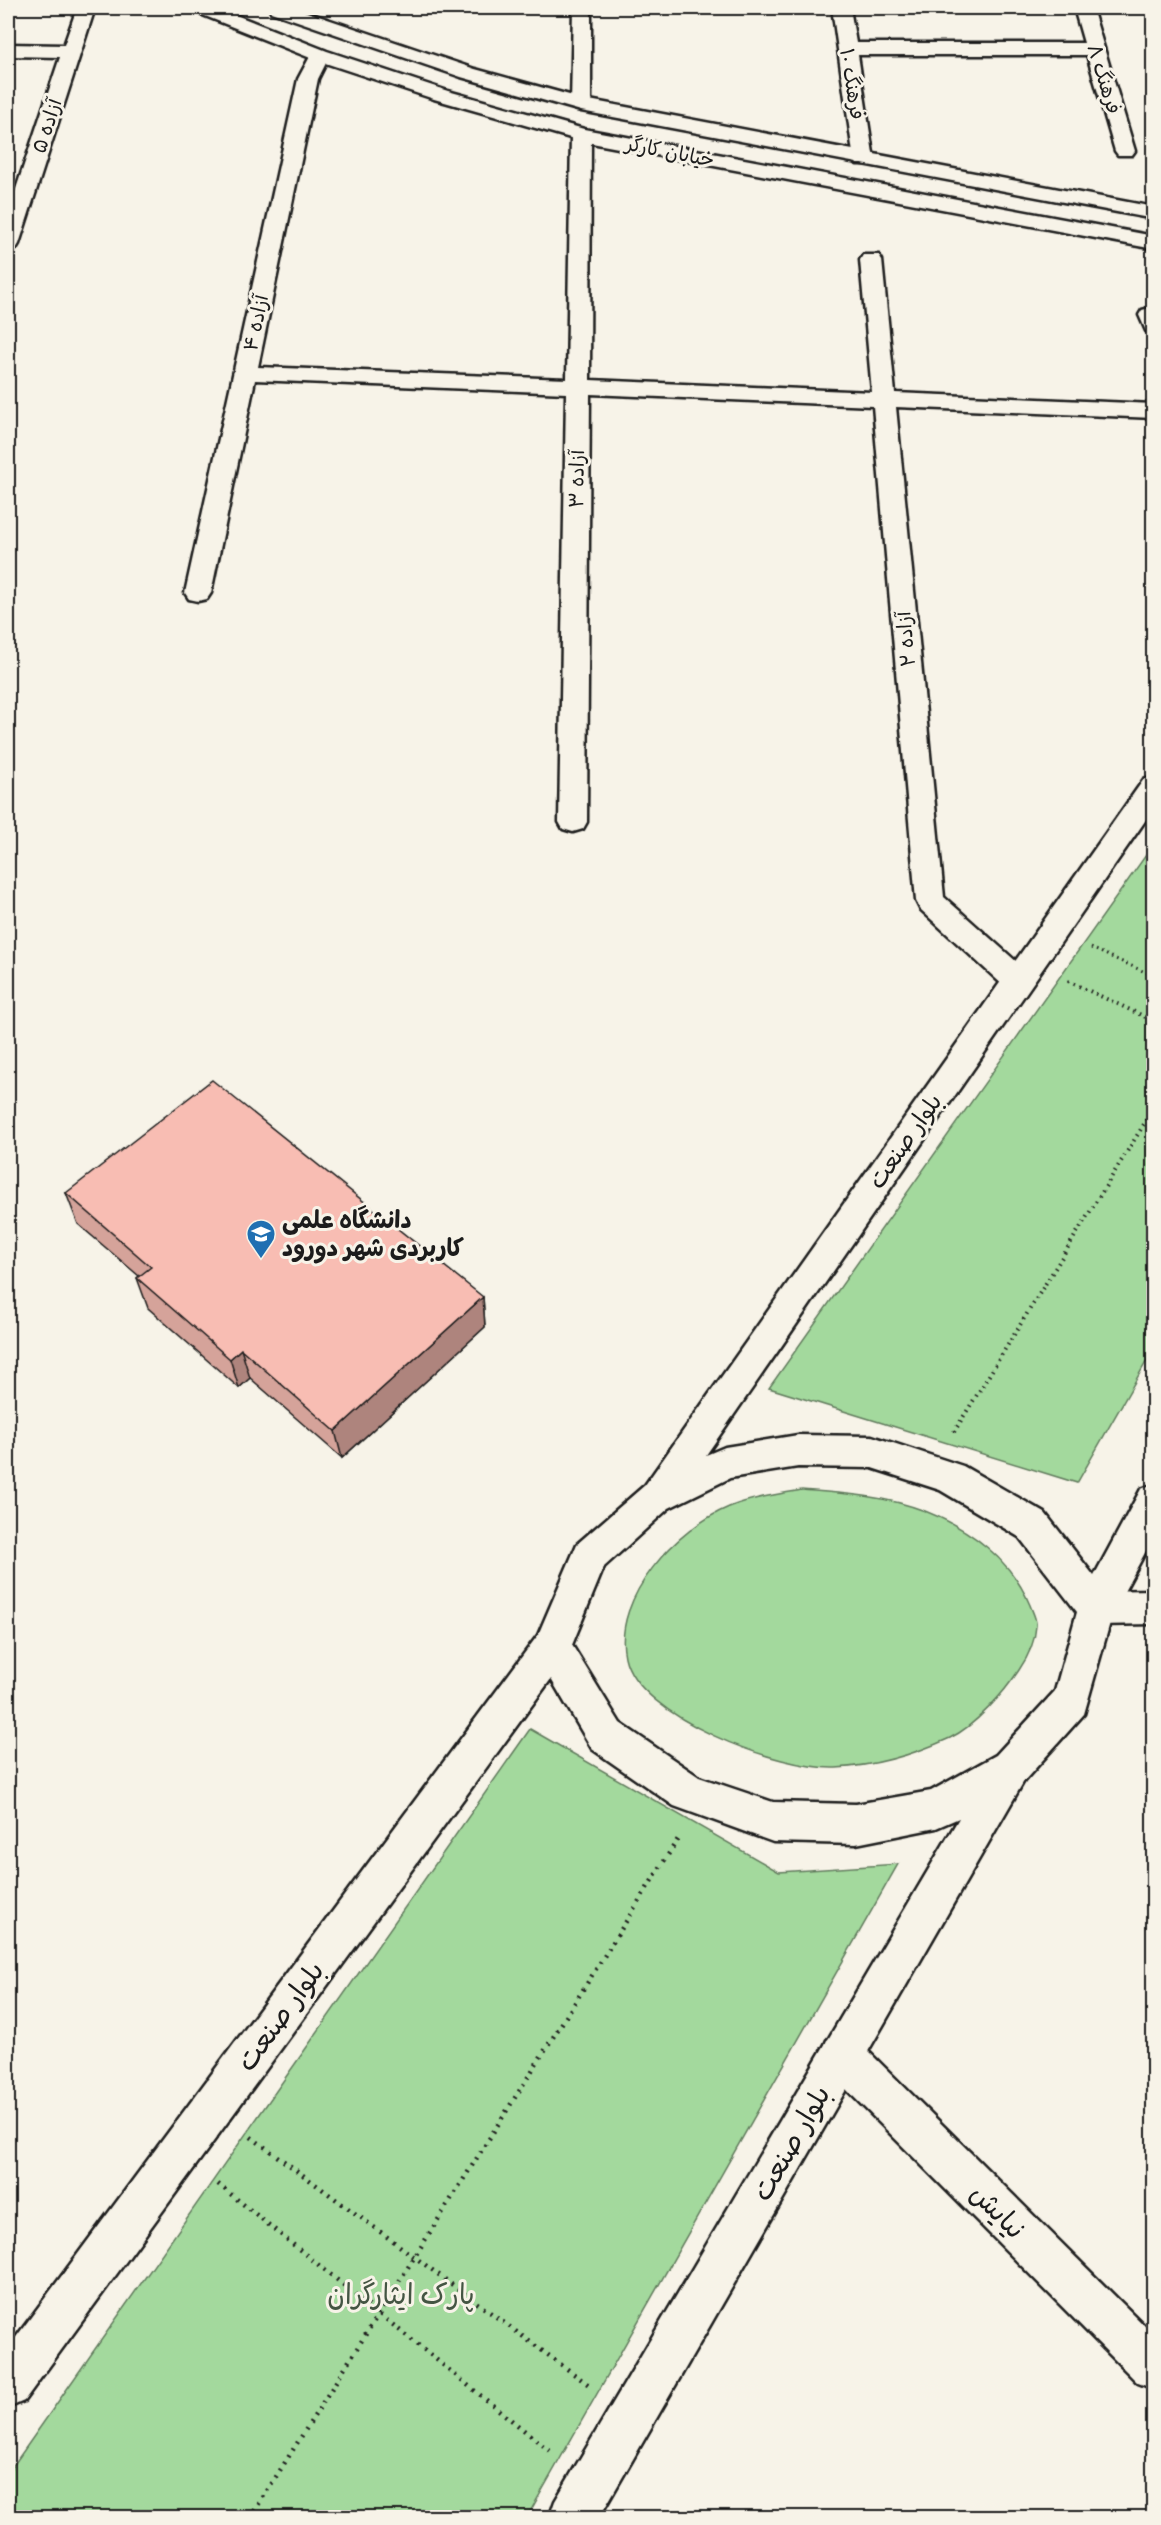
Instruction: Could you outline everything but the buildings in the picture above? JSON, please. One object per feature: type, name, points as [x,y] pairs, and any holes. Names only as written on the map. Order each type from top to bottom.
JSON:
[{"type":"street","name":"آزاده ۵","points":[[8,244],[86,8]]},
{"type":"street","name":"خیابان کارگر","points":[[202,8],[320,55],[441,95],[581,135],[1154,243]]},
{"type":"street","name":"خیابان کارگر","points":[[278,8],[468,73],[581,105],[1154,213]]},
{"type":"street","points":[[581,105],[582,8]]},
{"type":"street","name":"فرهنگ ۱۰","points":[[841,8],[864,160]]},
{"type":"street","name":"فرهنگ ۸","points":[[1083,8],[1125,151]]},
{"type":"street","points":[[320,55],[351,34]]},
{"type":"street","points":[[847,49],[1095,49]]},
{"type":"street","points":[[8,50],[71,51]]},
{"type":"street","name":"آزاده ۴","points":[[198,592],[308,79],[320,55]]},
{"type":"street","name":"آزاده ۳","points":[[573,822],[581,135]]},
{"type":"street","points":[[850,186],[864,160]]},
{"type":"street","name":"آزاده ۲","points":[[871,260],[930,901],[1024,972]]},
{"type":"street","points":[[245,373],[1154,411]]},
{"type":"street","name":"بلوار صنعت","points":[[8,2385],[552,1647],[590,1556],[656,1497],[1154,786]]},
{"type":"street","points":[[656,1497],[725,1463],[798,1451],[872,1452],[950,1477],[1032,1525],[1096,1608]]},
{"type":"street","points":[[552,1647],[606,1736],[688,1792],[772,1822],[856,1824],[936,1809],[1010,1768],[1071,1701],[1096,1608],[1154,1500]]},
{"type":"street","points":[[1096,1608],[1154,1607]]},
{"type":"street","name":"بلوار صنعت","points":[[582,2501],[1010,1768]]},
{"type":"street","name":"نیایش","points":[[843,2055],[1154,2367]]},
{"type":"path","points":[[1052,930],[1154,976]]},
{"type":"path","points":[[1024,972],[1154,1021]]},
{"type":"path","points":[[930,1470],[1154,1108]]},
{"type":"path","points":[[250,2517],[704,1798]]},
{"type":"path","points":[[212,2108],[631,2416]]},
{"type":"path","points":[[179,2152],[378,2314],[582,2501]]},
{"type":"green space","points":[[1153,845],[1153,1350],[1077,1483],[769,1388]]},
{"type":"green space","points":[[802,1490],[849,1494],[896,1502],[942,1518],[987,1548],[1012,1573],[1022,1588],[1036,1621],[1030,1649],[1019,1670],[1005,1689],[979,1717],[960,1733],[923,1749],[880,1762],[836,1768],[812,1766],[748,1750],[715,1736],[683,1719],[656,1700],[636,1679],[625,1657],[624,1634],[629,1611],[653,1567],[689,1531],[709,1517],[747,1501]]},
{"type":"green space","name":"پارک ایثارگران","points":[[530,1729],[779,1872],[898,1864],[527,2517],[8,2517],[8,2473]]},
{"type":"place","name":"دانشگاه علمی کاربردی شهر دورود","points":[[261,1260]]}]
